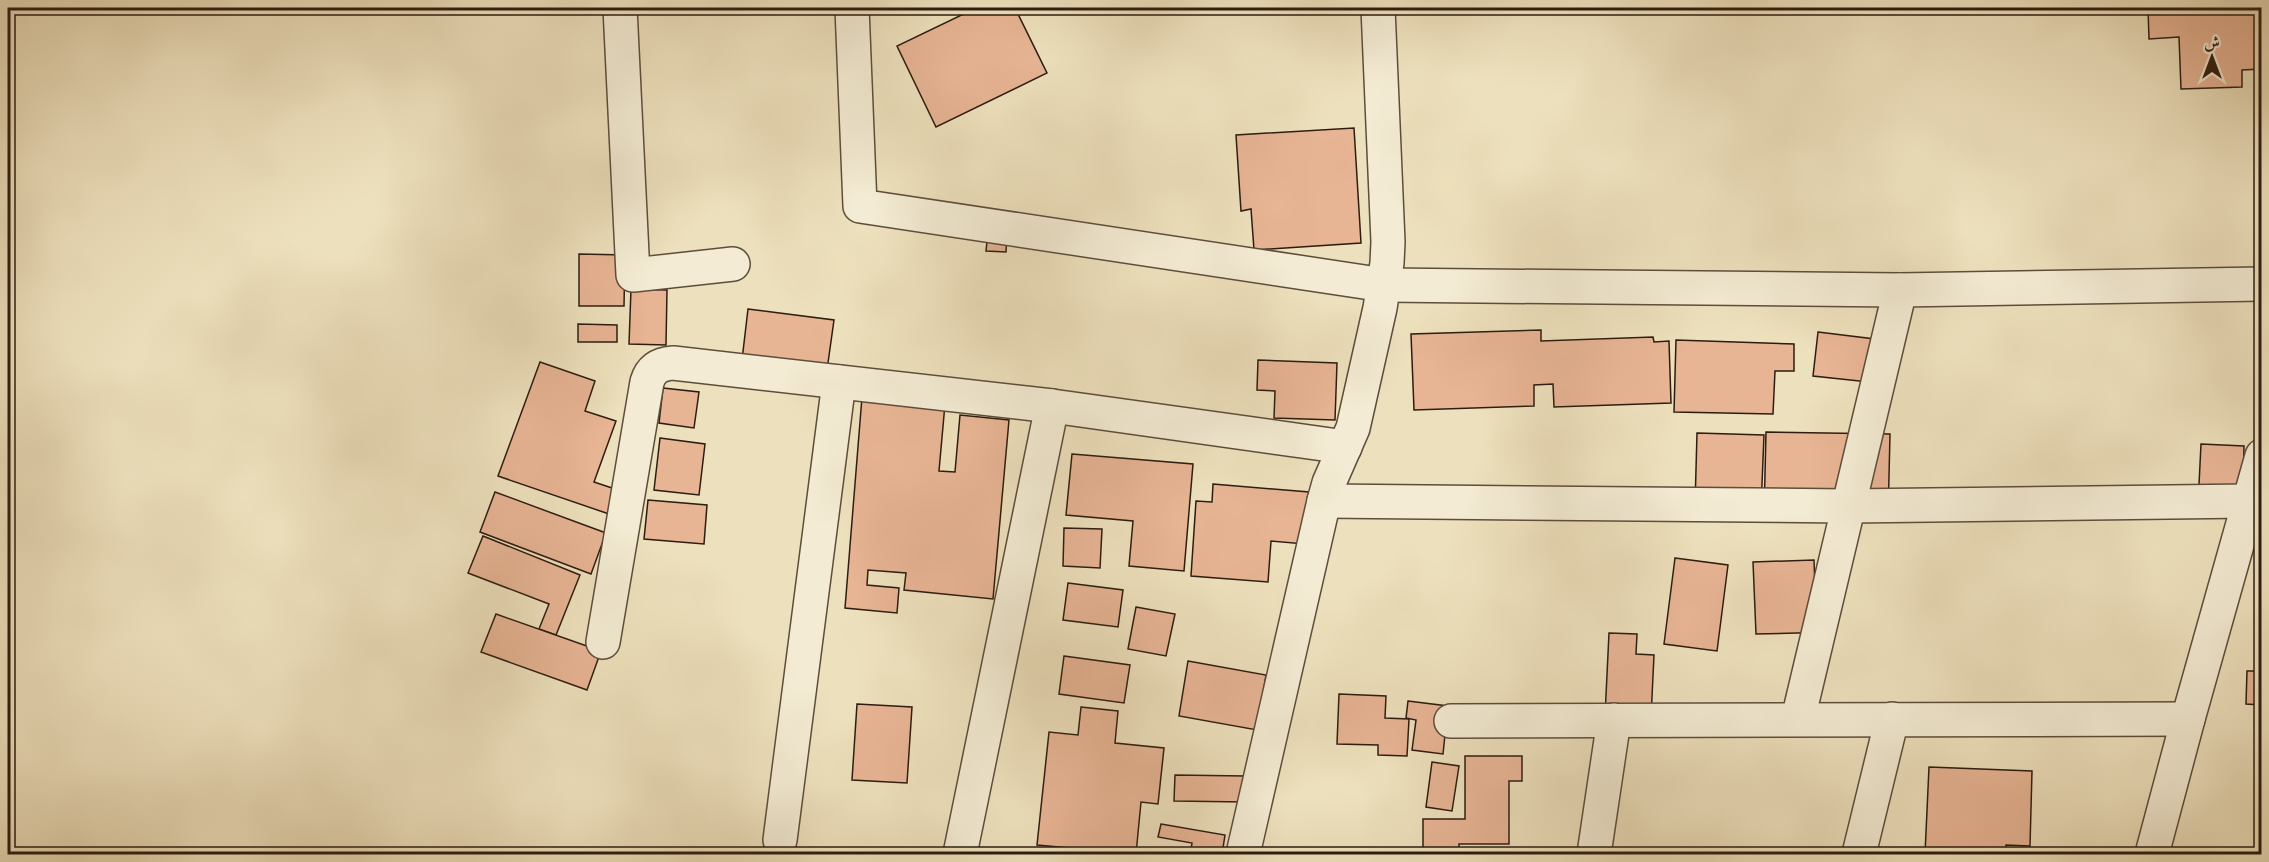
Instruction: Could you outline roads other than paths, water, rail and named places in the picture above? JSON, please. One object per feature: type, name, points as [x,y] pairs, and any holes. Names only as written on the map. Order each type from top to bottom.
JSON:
[{"type":"street","points":[[620,8],[633,275],[733,264]]},
{"type":"street","points":[[852,8],[860,206],[1384,285],[1900,290],[2262,284]]},
{"type":"street","points":[[1243,855],[1324,501],[1329,483],[1353,428],[1384,285],[1388,242],[1378,8]]},
{"type":"street","points":[[1798,719],[1900,290]]},
{"type":"street","points":[[603,642],[647,382],[656,367],[664,363],[1052,406],[1345,447]]},
{"type":"street","points":[[780,840],[839,382]]},
{"type":"street","points":[[960,855],[1052,406]]},
{"type":"street","points":[[2152,855],[2262,456]]},
{"type":"street","points":[[1324,501],[1848,506],[2249,501]]},
{"type":"street","points":[[1859,855],[1892,719]]},
{"type":"street","points":[[1451,721],[2188,719]]},
{"type":"street","points":[[1594,855],[1614,720]]}]
